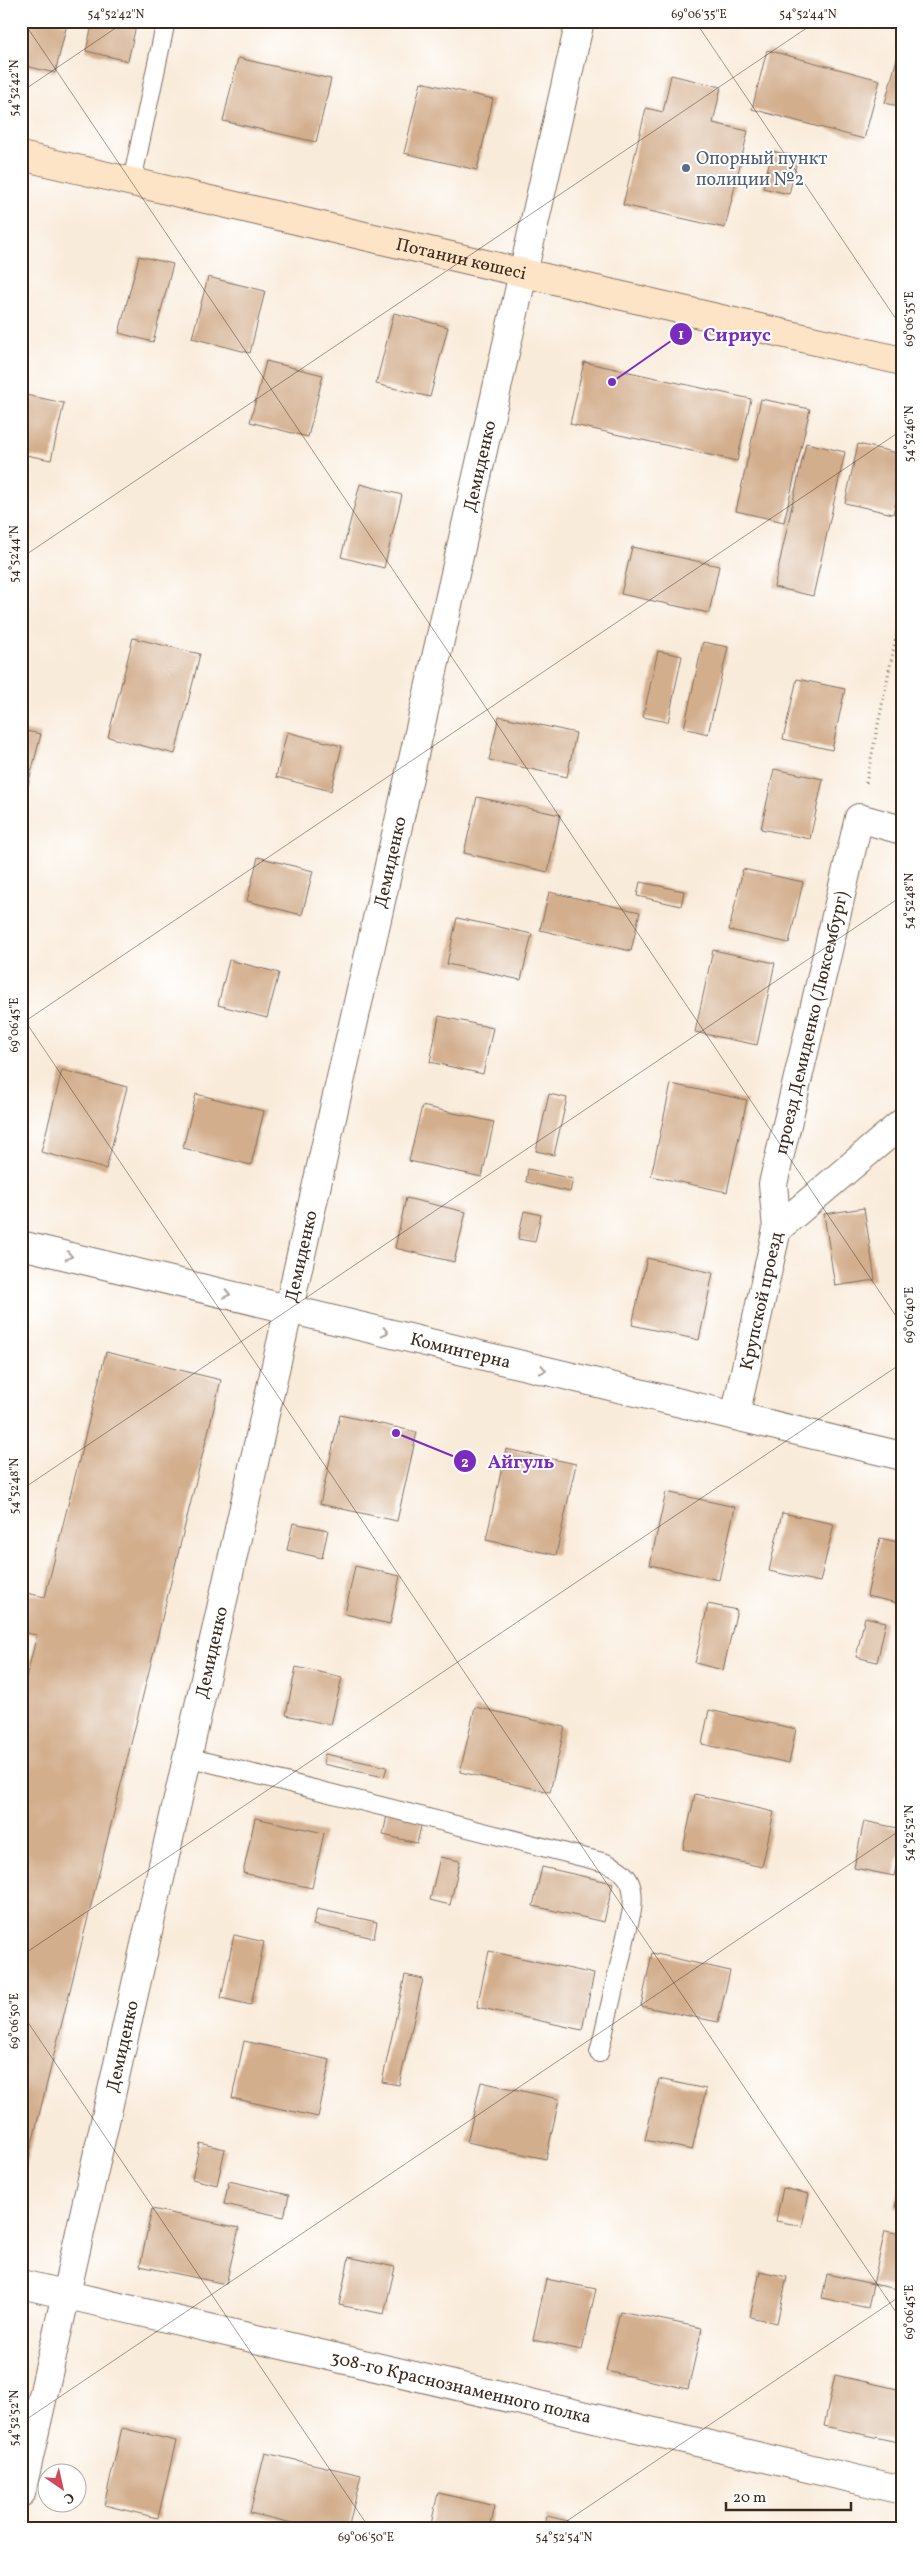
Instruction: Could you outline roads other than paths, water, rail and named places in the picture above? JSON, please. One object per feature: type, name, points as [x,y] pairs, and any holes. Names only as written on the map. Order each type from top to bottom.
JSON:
[{"type":"main road","name":"Потанин көшесі","points":[[21,156],[902,360]]},
{"type":"street","name":"Демиденко","points":[[21,2493],[580,21]]},
{"type":"street","name":"проезд Демиденко (Люксембург)","points":[[777,1229],[773,1184],[859,818],[902,830]]},
{"type":"street","name":"Крупской проезд","points":[[735,1416],[777,1229],[902,1123]]},
{"type":"street","name":"Коминтерна","points":[[21,1245],[902,1456]]},
{"type":"street","name":"308-го Краснознаменного полка","points":[[21,2284],[902,2490]]},
{"type":"lane","points":[[132,181],[166,21]]},
{"type":"lane","points":[[187,1757],[620,1868],[629,1880],[634,1894],[599,2053]]},
{"type":"place","name":"Опорный пункт полиции №2","points":[[686,168]]},
{"type":"place","name":"Сириус","points":[[612,382]]},
{"type":"place","name":"Айгуль","points":[[396,1433]]}]
